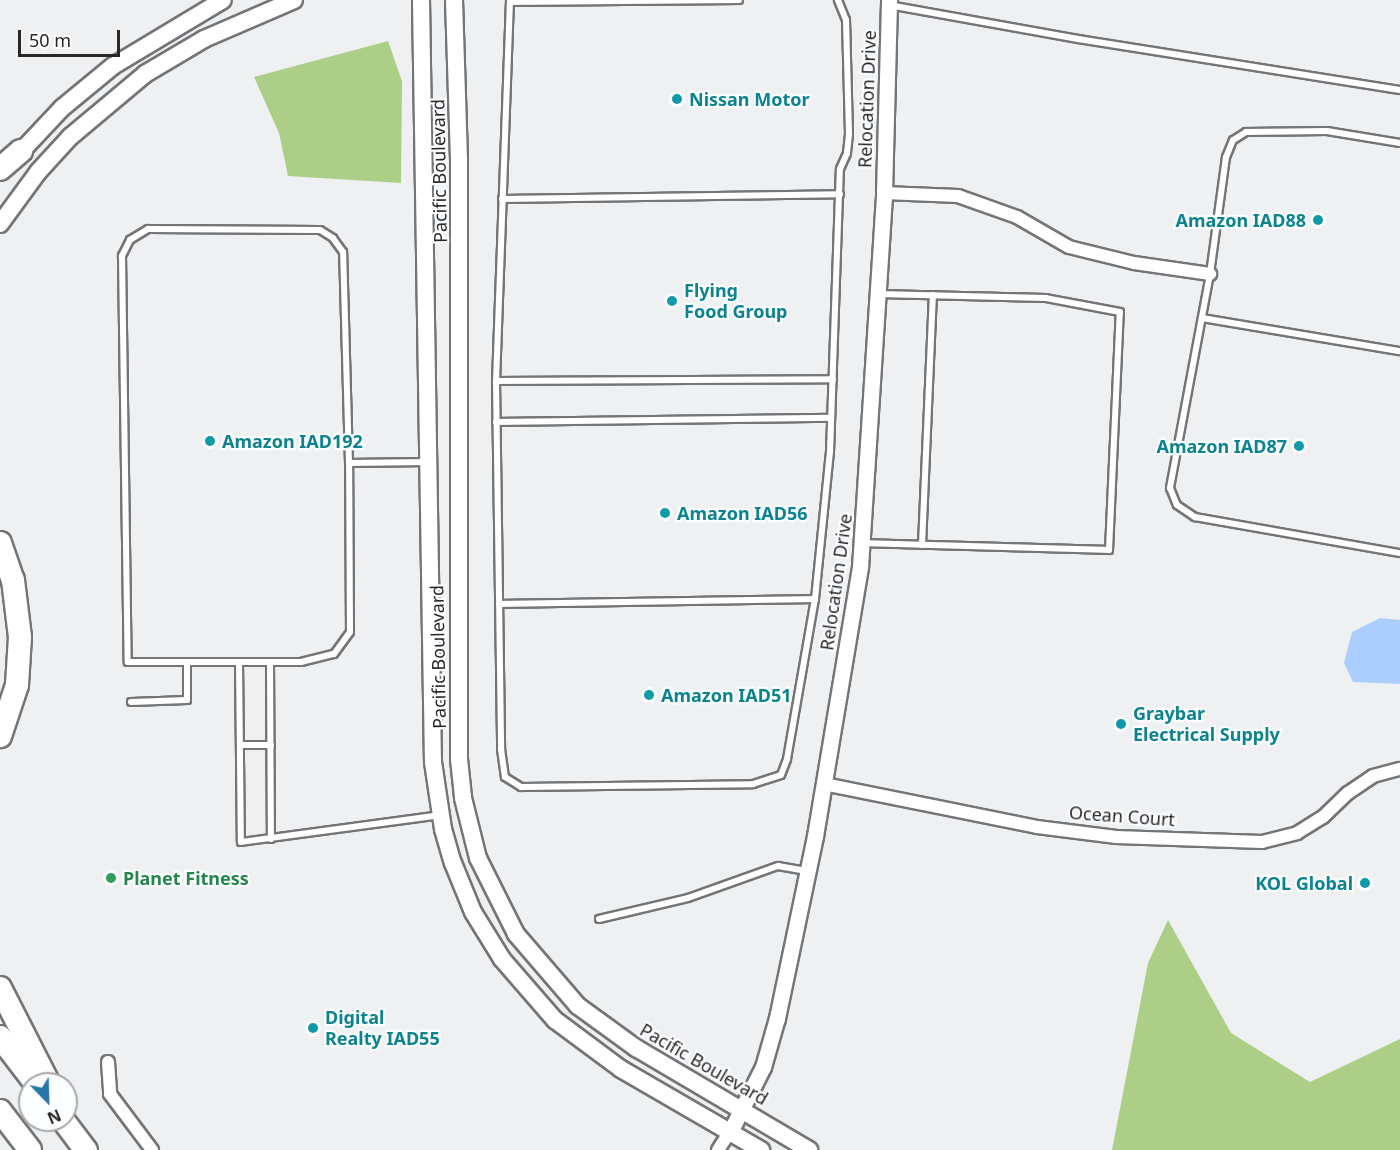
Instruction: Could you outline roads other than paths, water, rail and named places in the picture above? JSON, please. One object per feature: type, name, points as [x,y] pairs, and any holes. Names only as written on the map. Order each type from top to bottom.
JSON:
[{"type":"highway","points":[[0,169],[21,151]]},
{"type":"highway","points":[[0,543],[13,580],[20,637],[17,685],[0,736]]},
{"type":"highway","points":[[0,988],[43,1072]]},
{"type":"highway","points":[[0,1037],[27,1072]]},
{"type":"highway","points":[[0,1111],[27,1146]]},
{"type":"highway","points":[[0,1124],[27,1146]]},
{"type":"main road","points":[[0,178],[21,151],[62,108],[113,66],[160,34],[223,0]]},
{"type":"main road","points":[[0,224],[38,172],[70,137],[145,74],[211,35],[294,0]]},
{"type":"main road","name":"Pacific Boulevard","points":[[421,0],[433,762],[441,815],[453,863],[473,912],[524,989],[555,1020],[621,1070],[731,1130],[761,1150]]},
{"type":"main road","name":"Pacific Boulevard","points":[[454,0],[459,159],[459,759],[471,835],[492,888],[516,934],[578,1006],[636,1048],[742,1108],[809,1150]]},
{"type":"street","name":"Relocation Drive","points":[[718,1150],[731,1130],[769,1050],[808,871],[824,784],[862,543],[884,192],[889,2]]},
{"type":"street","points":[[884,192],[958,196],[1017,217],[1069,247],[1134,263],[1210,274]]},
{"type":"street","name":"Ocean Court","points":[[824,784],[1036,827],[1116,837],[1262,842],[1297,833],[1323,818],[1348,793],[1373,776],[1400,769]]},
{"type":"street","points":[[108,1062],[110,1094],[152,1150]]},
{"type":"lane","points":[[739,0],[510,1],[496,422],[505,777],[521,787],[753,784],[781,775],[787,759],[815,599],[831,418],[840,169],[847,153],[849,134],[846,20],[838,0]]},
{"type":"lane","points":[[889,2],[1078,39],[1400,90]]},
{"type":"lane","points":[[1400,143],[1327,131],[1239,135],[1226,157],[1210,274],[1170,488],[1177,505],[1195,517],[1400,553]]},
{"type":"lane","points":[[502,199],[840,195]]},
{"type":"lane","points":[[148,229],[320,230],[333,238],[343,252],[349,463],[350,632],[334,654],[301,662],[187,662],[128,662],[122,256],[130,240],[148,229]]},
{"type":"lane","points":[[862,543],[1109,550],[1120,312],[1046,298],[878,294]]},
{"type":"lane","points":[[922,545],[933,295]]},
{"type":"lane","points":[[1202,318],[1400,351]]},
{"type":"lane","points":[[496,381],[833,379]]},
{"type":"lane","points":[[496,422],[831,418]]},
{"type":"lane","points":[[349,463],[429,462]]},
{"type":"lane","points":[[499,604],[815,599]]},
{"type":"lane","points":[[131,702],[187,700],[187,662]]},
{"type":"lane","points":[[239,662],[241,842],[441,815]]},
{"type":"lane","points":[[270,662],[271,839]]},
{"type":"lane","points":[[240,745],[271,745]]},
{"type":"lane","points":[[599,919],[688,898],[778,866],[808,871]]},
{"type":"water","points":[[1380,618],[1400,620],[1400,684],[1353,682],[1344,663],[1352,632]]},
{"type":"place","name":"Nissan Motor","points":[[677,99]]},
{"type":"place","name":"Amazon IAD88","points":[[1318,220]]},
{"type":"place","name":"Flying Food Group","points":[[672,301]]},
{"type":"place","name":"Amazon IAD192","points":[[210,441]]},
{"type":"place","name":"Amazon IAD87","points":[[1299,446]]},
{"type":"place","name":"Amazon IAD56","points":[[665,513]]},
{"type":"place","name":"Amazon IAD51","points":[[649,695]]},
{"type":"place","name":"Graybar Electrical Supply","points":[[1121,724]]},
{"type":"place","name":"Planet Fitness","points":[[111,878]]},
{"type":"place","name":"KOL Global","points":[[1365,883]]},
{"type":"place","name":"Digital Realty IAD55","points":[[313,1028]]}]
